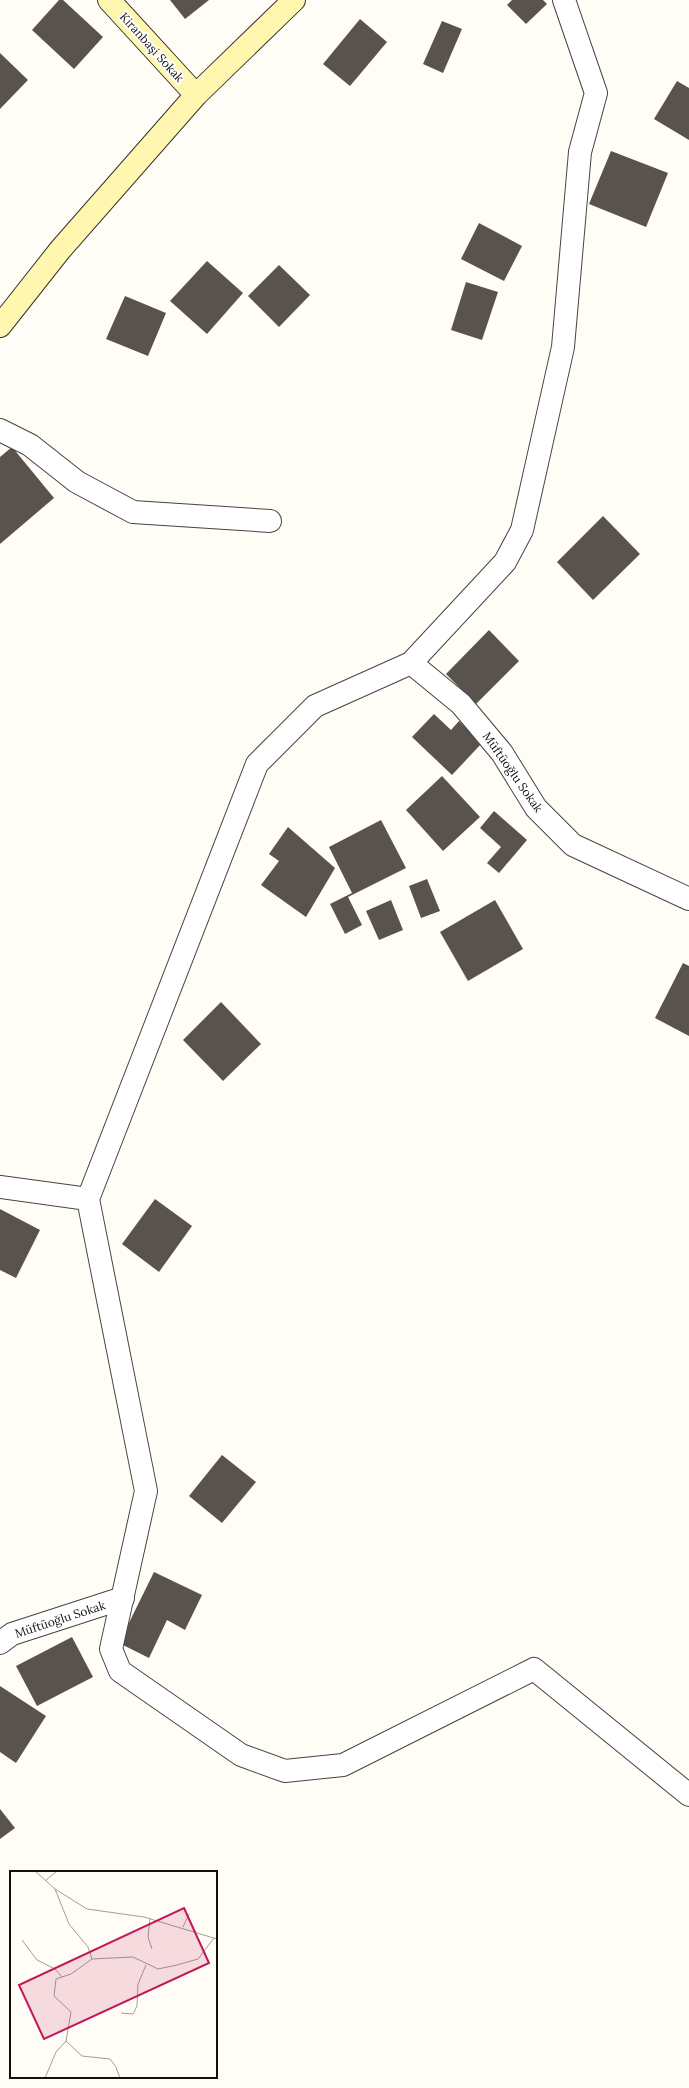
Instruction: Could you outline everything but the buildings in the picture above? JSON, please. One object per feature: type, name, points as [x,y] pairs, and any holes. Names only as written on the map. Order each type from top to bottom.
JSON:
[{"type":"street","name":"Kiranbaşi Sokak","points":[[109,0],[196,95]]},
{"type":"street","points":[[0,326],[60,250],[196,95],[294,0]]},
{"type":"street","points":[[564,0],[596,93],[580,152],[563,348],[522,530],[505,562],[410,663],[315,706],[257,764],[88,1198],[146,1491],[111,1649],[120,1671],[241,1755],[285,1771],[343,1765],[534,1669],[689,1795]]},
{"type":"street","points":[[0,430],[30,445],[77,482],[133,512],[270,521]]},
{"type":"street","name":"Müftüoğlu Sokak","points":[[410,663],[461,704],[502,753],[536,808],[573,845],[689,899]]},
{"type":"street","points":[[0,1187],[88,1198]]},
{"type":"street","name":"Müftüoğlu Sokak","points":[[0,1643],[12,1634],[123,1598]]}]
